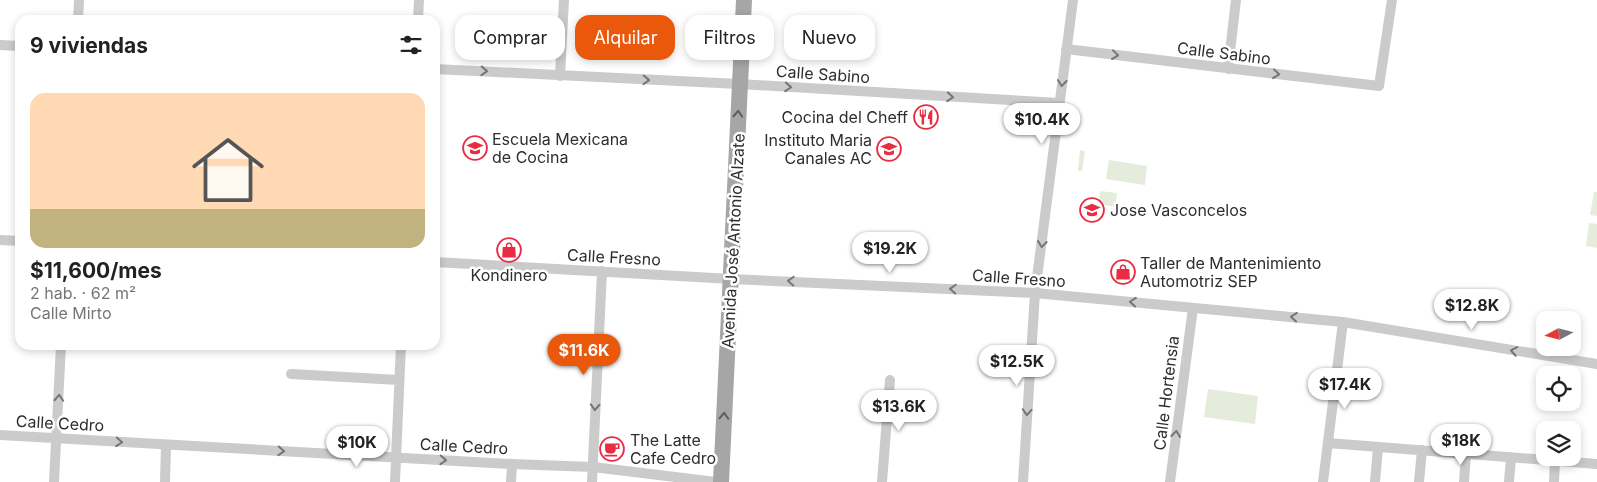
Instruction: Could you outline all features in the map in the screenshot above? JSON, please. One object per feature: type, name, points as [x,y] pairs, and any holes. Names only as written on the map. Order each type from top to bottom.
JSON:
[{"type":"main road","name":"Avenida José Antonio Alzate","points":[[721,482],[744,0]]},
{"type":"street","points":[[78,15],[79,0]]},
{"type":"street","points":[[418,15],[419,0]]},
{"type":"street","points":[[560,76],[564,0]]},
{"type":"street","points":[[1023,482],[1035,293],[1073,0]]},
{"type":"street","points":[[1228,69],[1236,0]]},
{"type":"street","name":"Calle Sabino","points":[[1066,49],[1379,86],[1392,0]]},
{"type":"street","points":[[0,45],[15,46]]},
{"type":"street","name":"Calle Sabino","points":[[440,69],[740,84],[1060,103]]},
{"type":"street","points":[[0,240],[15,241]]},
{"type":"street","name":"Calle Fresno","points":[[440,262],[1035,293],[1343,322],[1597,364]]},
{"type":"street","points":[[592,482],[602,271]]},
{"type":"street","name":"Calle Hortensia","points":[[1170,482],[1193,308]]},
{"type":"street","points":[[1323,482],[1343,322]]},
{"type":"street","points":[[54,482],[62,350]]},
{"type":"street","points":[[395,482],[401,350]]},
{"type":"street","points":[[291,374],[399,380]]},
{"type":"street","points":[[882,482],[890,380]]},
{"type":"street","name":"Calle Cedro","points":[[0,435],[396,458],[593,467],[716,482]]},
{"type":"street","points":[[1328,443],[1536,459]]},
{"type":"street","points":[[165,482],[166,445]]},
{"type":"street","points":[[1375,482],[1378,447]]},
{"type":"street","points":[[1419,482],[1422,450]]},
{"type":"street","points":[[1464,482],[1466,454]]},
{"type":"street","points":[[1509,482],[1511,457]]},
{"type":"street","points":[[1581,462],[1597,464]]},
{"type":"street","points":[[511,482],[512,464]]},
{"type":"street","points":[[1554,482],[1555,466]]},
{"type":"green space","points":[[1080,150],[1085,151],[1082,171],[1078,171]]},
{"type":"green space","points":[[1109,160],[1147,166],[1145,185],[1106,179]]},
{"type":"green space","points":[[1100,191],[1117,193],[1115,207],[1099,204]]},
{"type":"green space","points":[[1594,192],[1597,192],[1597,216],[1590,215]]},
{"type":"green space","points":[[1589,223],[1597,224],[1597,248],[1586,246]]},
{"type":"green space","points":[[1208,389],[1258,396],[1255,424],[1204,417]]},
{"type":"place","name":"Cocina del Cheff","points":[[926,117]]},
{"type":"place","name":"Escuela Mexicana de Cocina","points":[[475,148]]},
{"type":"place","name":"Instituto Maria Canales AC","points":[[889,149]]},
{"type":"place","name":"Jose Vasconcelos","points":[[1092,210]]},
{"type":"place","name":"Kondinero","points":[[509,250]]},
{"type":"place","name":"Taller de Mantenimiento Automotriz SEP","points":[[1123,272]]},
{"type":"place","name":"The Latte Cafe Cedro","points":[[612,449]]}]
